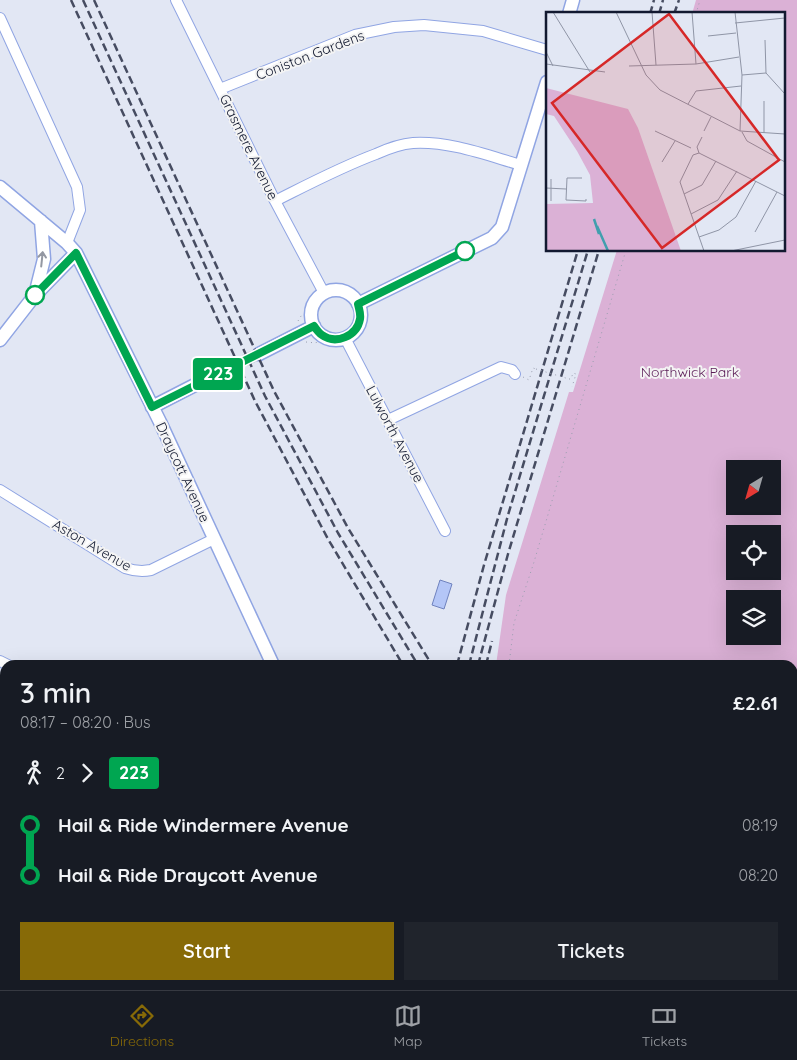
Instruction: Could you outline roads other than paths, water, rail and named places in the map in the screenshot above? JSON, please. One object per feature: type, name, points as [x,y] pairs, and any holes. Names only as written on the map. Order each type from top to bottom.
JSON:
[{"type":"street","name":"Grasmere Avenue","points":[[176,0],[324,293]]},
{"type":"street","points":[[0,18],[77,188],[80,210],[67,242]]},
{"type":"street","name":"Coniston Gardens","points":[[220,89],[355,35],[394,27],[424,25],[483,30],[546,50]]},
{"type":"street","points":[[358,304],[492,238],[502,227],[546,85]]},
{"type":"street","points":[[276,201],[350,163],[390,148],[411,143],[443,144],[468,149],[521,165]]},
{"type":"street","name":"Draycott Avenue","points":[[0,187],[67,242],[76,253],[152,407],[271,660]]},
{"type":"street","points":[[35,295],[44,259],[41,221]]},
{"type":"street","points":[[0,340],[35,295],[76,253]]},
{"type":"street","points":[[340,290],[348,294],[358,304],[360,320],[356,328],[345,338],[329,339],[322,335],[314,326],[311,318],[312,310],[315,302],[324,293],[340,290]]},
{"type":"street","points":[[259,354],[314,326]]},
{"type":"street","name":"Lulworth Avenue","points":[[345,338],[445,531]]},
{"type":"street","points":[[388,420],[501,367],[512,370],[515,374]]},
{"type":"street","points":[[152,407],[228,368]]},
{"type":"street","name":"Aston Avenue","points":[[0,490],[125,568],[133,571],[151,570],[214,539]]},
{"type":"tunnel","points":[[228,368],[259,354]]},
{"type":"railway","points":[[71,0],[255,401],[328,539],[400,660]]},
{"type":"railway","points":[[83,0],[265,396],[338,533],[415,660]]},
{"type":"railway","points":[[94,0],[274,391],[348,528],[429,660]]},
{"type":"railway","points":[[651,12],[654,0]]},
{"type":"railway","points":[[660,12],[663,0]]},
{"type":"railway","points":[[675,12],[679,0]]},
{"type":"railway","points":[[458,660],[484,565],[578,251]]},
{"type":"railway","points":[[470,660],[508,515],[588,251]]},
{"type":"railway","points":[[479,660],[508,554],[599,251]]},
{"type":"railway","points":[[487,660],[492,641]]},
{"type":"park label","name":"Northwick Park","points":[[690,372]]}]
